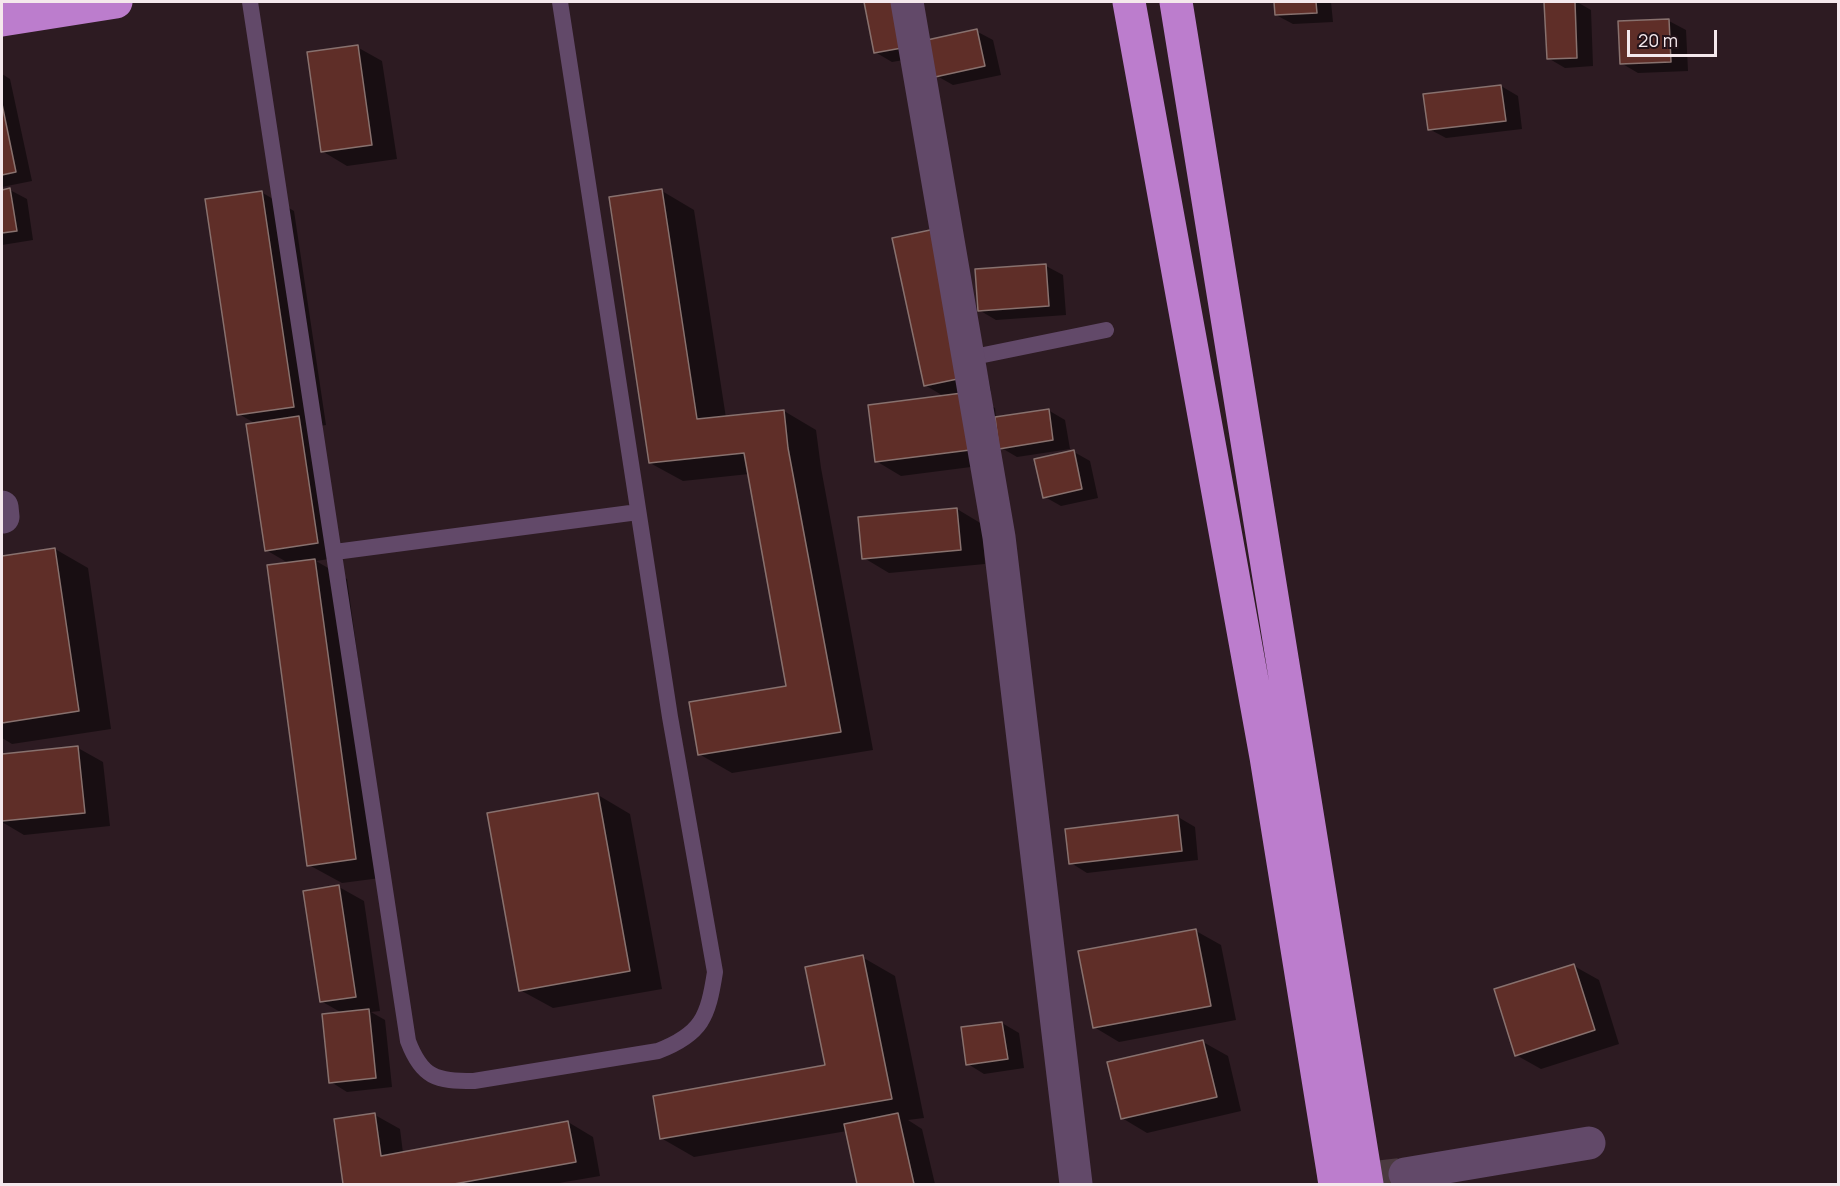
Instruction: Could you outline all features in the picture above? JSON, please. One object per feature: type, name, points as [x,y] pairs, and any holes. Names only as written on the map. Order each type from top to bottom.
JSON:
[{"type":"highway","points":[[2,20],[116,2]]},
{"type":"highway","points":[[1129,2],[1266,757],[1335,1185]]},
{"type":"highway","points":[[1176,2],[1367,1185]]},
{"type":"street","points":[[907,2],[999,537],[1076,1185]]},
{"type":"street","points":[[1412,1177],[1589,1143]]},
{"type":"lane","points":[[250,2],[408,1041],[415,1058],[423,1069],[435,1078],[474,1081],[658,1051],[679,1042],[696,1029],[710,1006],[715,972],[670,717],[560,2]]},
{"type":"lane","points":[[969,358],[1106,330]]},
{"type":"lane","points":[[335,552],[639,512]]},
{"type":"building","points":[[864,2],[904,2],[913,46],[874,53]]},
{"type":"building","points":[[1274,2],[1316,2],[1317,13],[1275,15]]},
{"type":"building","points":[[1544,2],[1575,2],[1577,58],[1547,59]]},
{"type":"building","points":[[1669,19],[1671,62],[1620,64],[1618,21]]},
{"type":"building","points":[[977,29],[985,66],[935,77],[927,40]]},
{"type":"building","points":[[358,45],[372,145],[321,152],[307,52]]},
{"type":"building","points":[[1501,85],[1506,121],[1428,130],[1423,94]]},
{"type":"building","points":[[2,104],[16,172],[2,175]]},
{"type":"building","points":[[10,188],[17,231],[2,233],[2,190]]},
{"type":"building","points":[[662,189],[697,419],[784,410],[788,448],[841,732],[698,755],[689,702],[786,686],[744,453],[649,463],[609,197]]},
{"type":"building","points":[[262,191],[294,407],[237,415],[205,199]]},
{"type":"building","points":[[935,229],[967,377],[924,386],[892,238]]},
{"type":"building","points":[[1046,264],[1049,306],[978,311],[975,269]]},
{"type":"building","points":[[970,392],[978,449],[875,462],[868,405]]},
{"type":"building","points":[[1049,409],[1053,440],[999,449],[995,417]]},
{"type":"building","points":[[299,416],[318,543],[265,551],[246,424]]},
{"type":"building","points":[[1074,450],[1082,489],[1043,498],[1034,459]]},
{"type":"building","points":[[957,508],[961,550],[862,559],[858,517]]},
{"type":"building","points":[[55,548],[79,711],[2,723],[2,556]]},
{"type":"building","points":[[315,559],[356,859],[307,866],[267,565]]},
{"type":"building","points":[[78,746],[85,813],[2,821],[2,754]]},
{"type":"building","points":[[598,793],[630,971],[519,991],[487,813]]},
{"type":"building","points":[[1178,815],[1182,851],[1069,864],[1065,829]]},
{"type":"building","points":[[339,885],[356,997],[320,1002],[303,891]]},
{"type":"building","points":[[1196,929],[1211,1006],[1093,1028],[1078,951]]},
{"type":"building","points":[[863,955],[892,1099],[660,1139],[653,1096],[825,1065],[805,967]]},
{"type":"building","points":[[1574,964],[1595,1030],[1515,1056],[1494,989]]},
{"type":"building","points":[[369,1009],[376,1078],[329,1083],[322,1014]]},
{"type":"building","points":[[1002,1022],[1008,1059],[966,1065],[961,1027]]},
{"type":"building","points":[[1203,1040],[1217,1097],[1121,1119],[1107,1062]]},
{"type":"building","points":[[375,1113],[381,1156],[568,1121],[576,1162],[454,1184],[343,1184],[334,1119]]},
{"type":"building","points":[[898,1113],[914,1184],[857,1184],[844,1124]]},
{"type":"tunnel","points":[[1318,1184],[1405,1174]]}]
